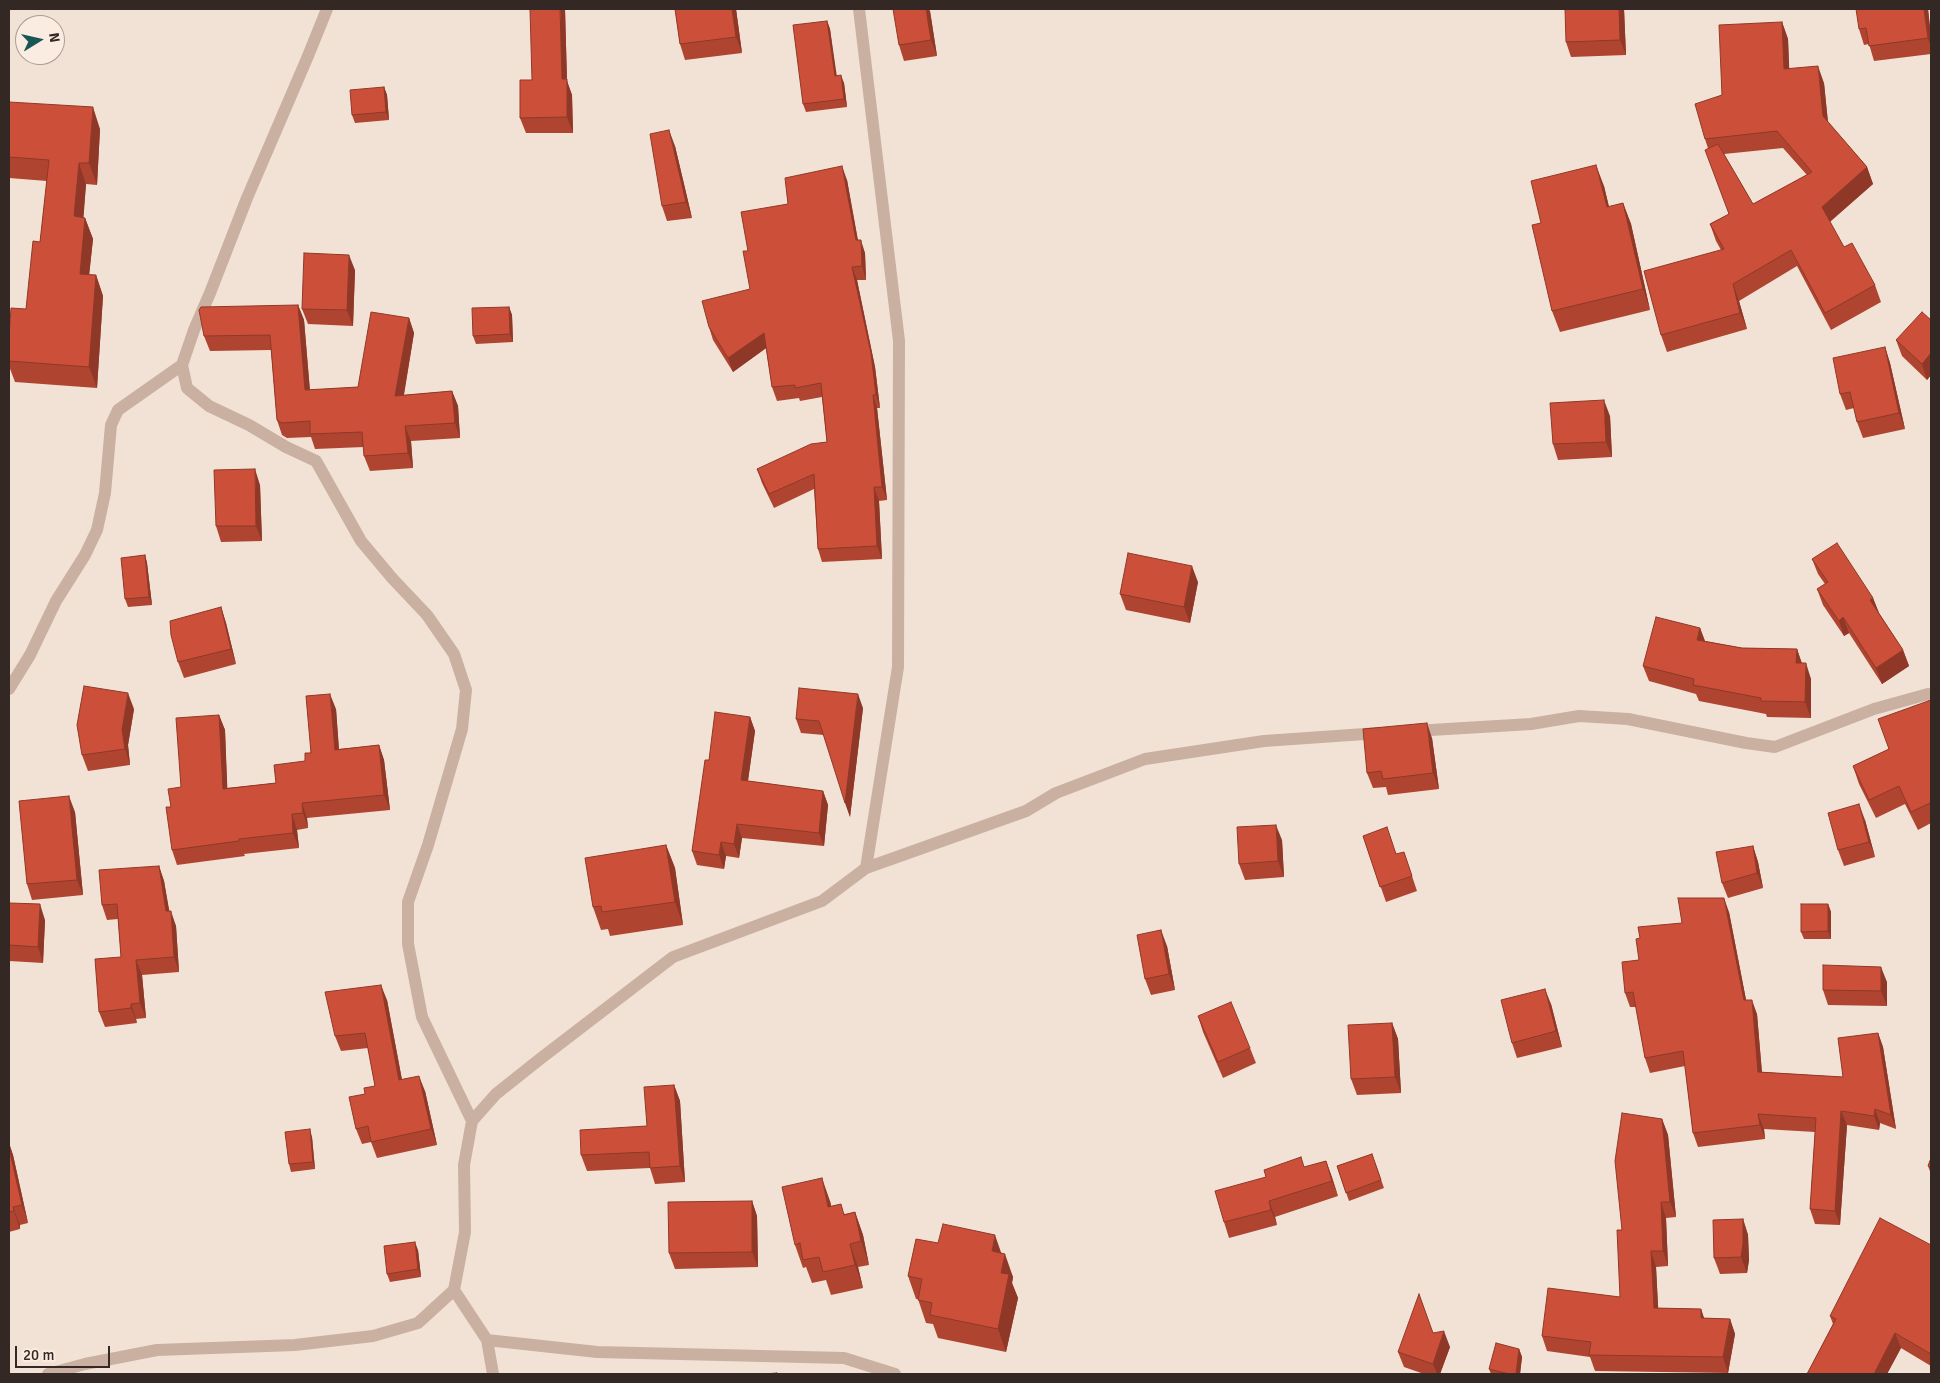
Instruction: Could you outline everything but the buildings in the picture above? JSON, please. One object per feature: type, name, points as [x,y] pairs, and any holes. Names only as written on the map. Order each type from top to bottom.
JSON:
[{"type":"street","points":[[326,9],[308,56],[247,198],[194,330],[182,365],[188,388],[209,406],[316,461],[361,540],[392,578],[427,615],[454,654],[466,690],[462,730],[428,845],[408,902],[408,944],[422,1017],[472,1121]]},
{"type":"street","points":[[859,9],[899,341],[898,667],[866,868]]},
{"type":"street","points":[[9,689],[30,655],[56,601],[85,555],[97,530],[105,493],[111,425],[118,410],[182,365]]},
{"type":"street","points":[[48,1374],[85,1364],[158,1350],[295,1345],[373,1336],[418,1323],[454,1290],[465,1232],[464,1166],[472,1121],[496,1094],[540,1059],[673,957],[822,901],[866,868],[1026,811],[1056,793],[1145,759],[1264,741],[1530,724],[1579,716],[1628,719],[1775,747],[1874,709],[1928,694],[1931,696]]},
{"type":"street","points":[[454,1290],[487,1340],[492,1374]]},
{"type":"street","points":[[487,1340],[597,1352],[844,1358],[895,1374]]}]
